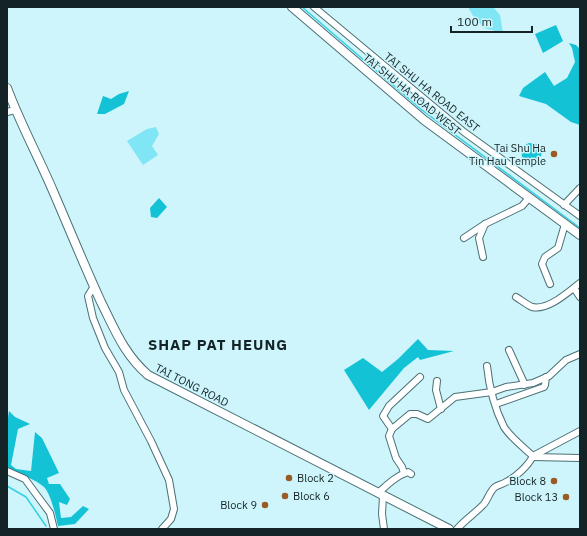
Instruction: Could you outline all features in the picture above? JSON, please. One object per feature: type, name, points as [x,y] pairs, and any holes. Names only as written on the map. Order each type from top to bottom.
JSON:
[{"type":"street","name":"TAI SHU HA ROAD WEST","points":[[292,7],[424,120],[580,235]]},
{"type":"street","name":"TAI SHU HA ROAD EAST","points":[[314,7],[464,132],[580,216]]},
{"type":"street","name":"TAI TONG ROAD","points":[[7,88],[11,111],[40,161],[120,342],[130,357],[148,375],[449,529]]},
{"type":"street","points":[[564,205],[580,188]]},
{"type":"street","points":[[464,238],[485,224],[522,206],[529,198]]},
{"type":"street","points":[[483,257],[479,238],[485,224]]},
{"type":"street","points":[[550,284],[542,264],[545,257],[558,248],[565,224]]},
{"type":"street","points":[[516,297],[533,307],[544,306],[557,301],[580,283]]},
{"type":"street","points":[[94,286],[88,296],[93,318],[105,348],[119,372],[124,390],[151,440],[169,480],[174,509],[171,519],[162,529]]},
{"type":"street","points":[[574,288],[580,298]]},
{"type":"street","points":[[510,350],[524,385]]},
{"type":"street","points":[[404,473],[396,458],[390,442],[390,436],[392,429],[410,414],[417,414],[428,419],[456,397],[492,392],[506,387],[533,383],[552,373],[561,363],[580,354]]},
{"type":"street","points":[[487,366],[492,392],[505,428],[517,442],[533,456],[580,458]]},
{"type":"street","points":[[392,429],[383,416],[389,406],[420,376]]},
{"type":"street","points":[[496,404],[544,387],[546,377]]},
{"type":"street","points":[[437,381],[436,390],[441,409]]},
{"type":"street","points":[[457,529],[484,504],[490,492],[497,486],[513,477],[530,462],[533,456],[580,431]]},
{"type":"street","points":[[7,471],[24,479],[33,490],[50,513],[54,529]]},
{"type":"street","points":[[384,529],[380,494],[393,480],[404,473],[408,472],[411,474]]},
{"type":"shaded area","points":[[468,7],[493,7],[500,15],[503,33],[484,28],[473,16]]},
{"type":"shaded area","points":[[556,25],[563,41],[543,53],[535,34]]},
{"type":"shaded area","points":[[569,43],[576,45],[580,49],[580,125],[571,122],[546,104],[519,96],[523,88],[545,72],[554,86],[567,78],[575,62],[572,48]]},
{"type":"shaded area","points":[[129,91],[124,104],[105,114],[97,114],[103,96],[111,99],[119,94]]},
{"type":"shaded area","points":[[156,127],[159,134],[152,146],[158,155],[143,165],[127,141],[147,129]]},
{"type":"shaded area","points":[[529,143],[537,144],[542,151],[541,156],[535,161],[527,160],[522,157],[521,147]]},
{"type":"shaded area","points":[[159,198],[167,207],[157,218],[151,217],[150,208]]},
{"type":"shaded area","points":[[418,339],[428,350],[454,351],[420,360],[418,357],[404,368],[369,410],[344,370],[363,358],[382,372],[398,359]]},
{"type":"shaded area","points":[[9,411],[15,417],[30,424],[18,429],[11,465],[16,469],[31,471],[35,432],[42,438],[59,473],[47,478],[49,484],[60,484],[70,499],[67,505],[59,502],[61,518],[71,517],[83,506],[89,509],[75,524],[58,526],[55,512],[47,490],[41,484],[32,479],[7,468],[7,424]]},
{"type":"waterway","points":[[302,7],[422,110],[580,228]]},
{"type":"waterway","points":[[7,486],[26,497],[46,526]]},
{"type":"place","name":"Tai Shu Ha Tin Hau Temple","points":[[554,154]]},
{"type":"place","name":"Block 2","points":[[289,478]]},
{"type":"place","name":"Block 8","points":[[554,481]]},
{"type":"place","name":"Block 6","points":[[285,496]]},
{"type":"place","name":"Block 13","points":[[566,497]]},
{"type":"place","name":"Block 9","points":[[265,505]]},
{"type":"district","name":"SHAP PAT HEUNG","points":[[218,345]]}]
